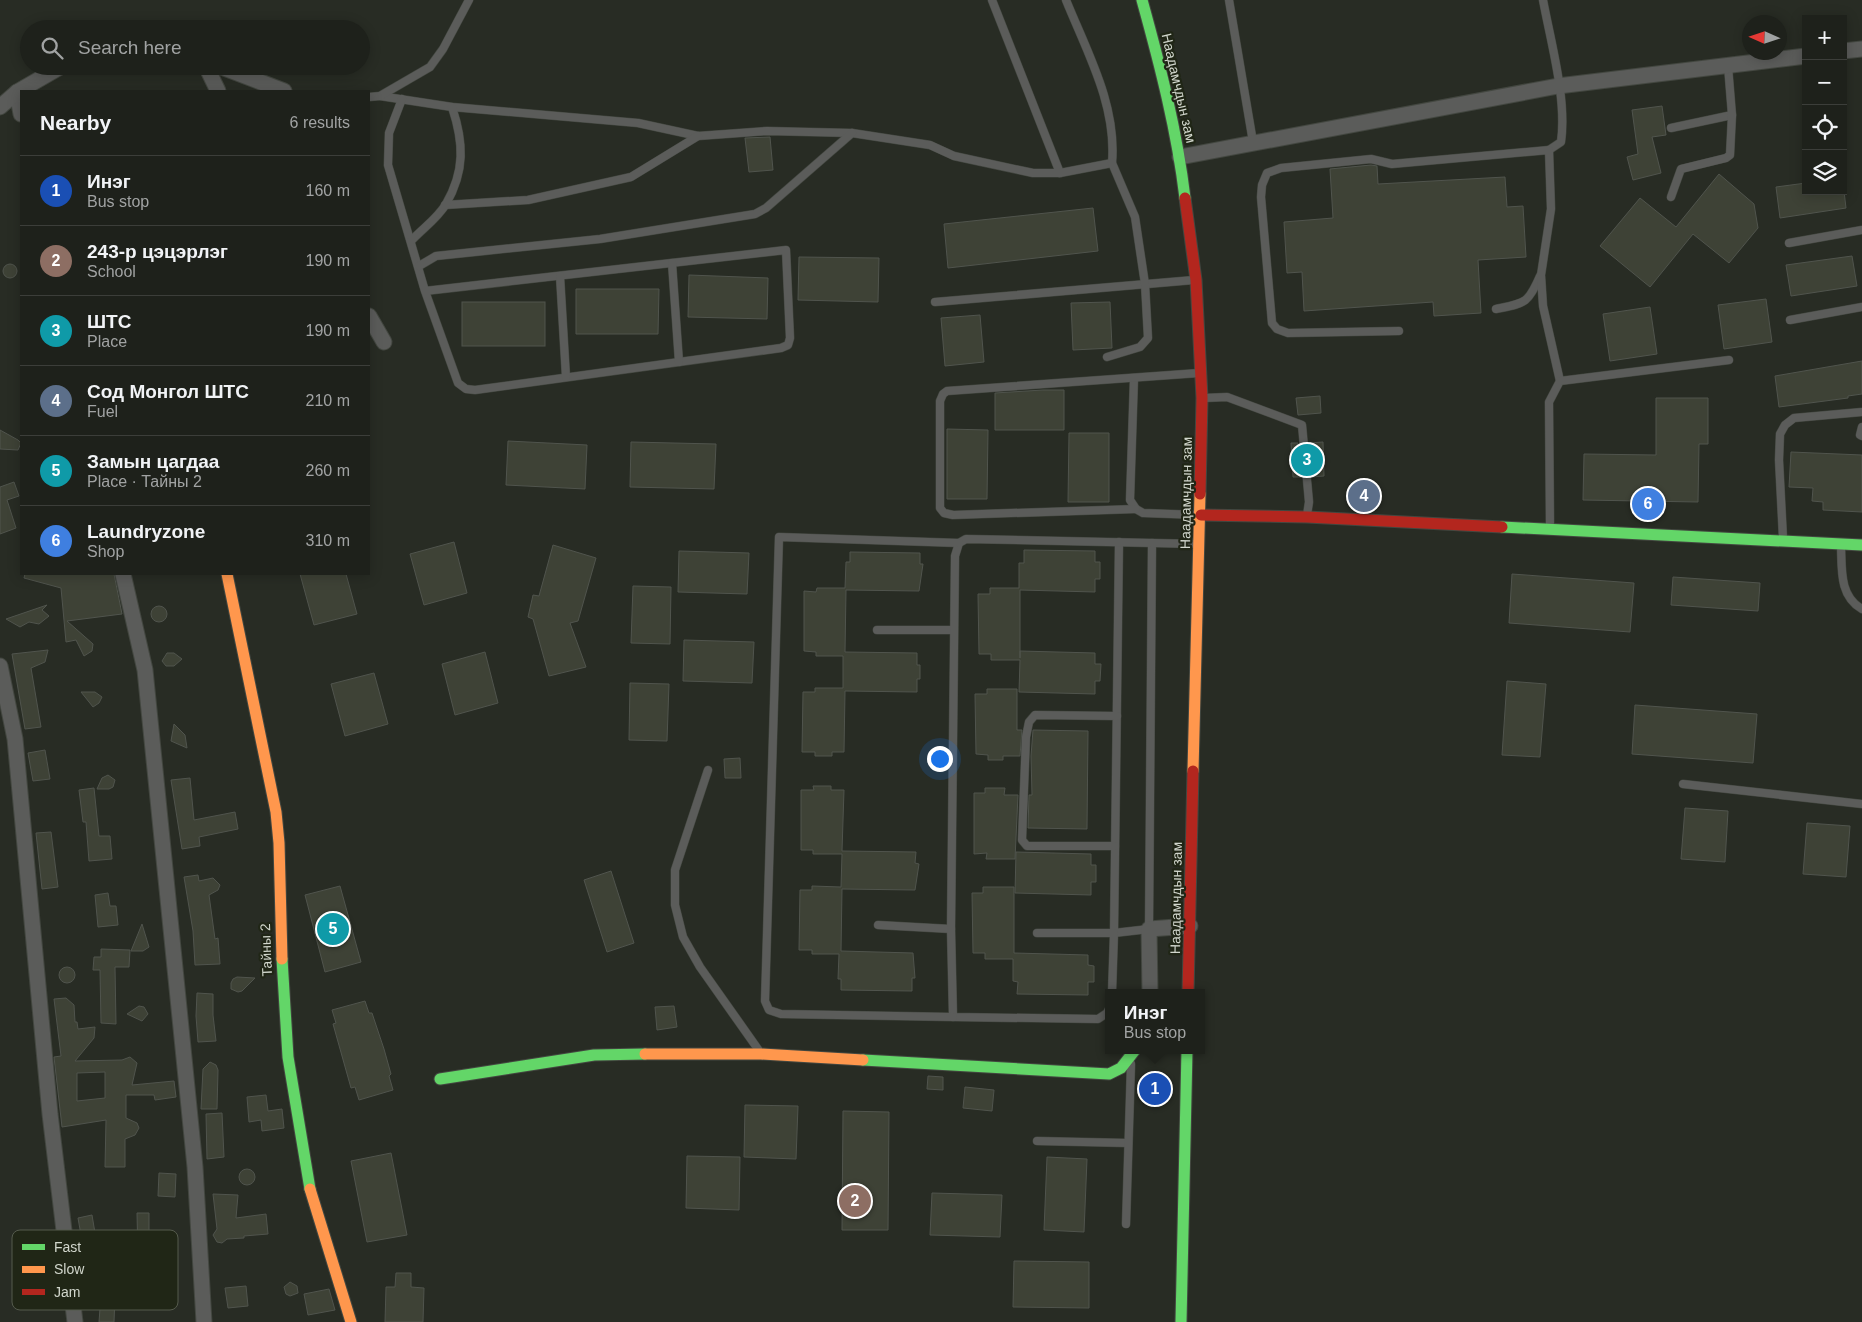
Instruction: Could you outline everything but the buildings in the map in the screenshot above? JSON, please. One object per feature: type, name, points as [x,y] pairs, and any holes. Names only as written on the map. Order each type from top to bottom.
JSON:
[{"type":"street","name":"Наадамчдын зам","points":[[1142,0],[1157,54],[1180,157],[1196,280],[1201,373],[1201,515],[1188,989]]},
{"type":"street","points":[[1847,51],[1862,49]]},
{"type":"street","points":[[1180,157],[1558,86],[1802,57]]},
{"type":"street","points":[[0,107],[16,92],[46,75]]},
{"type":"street","points":[[210,75],[218,90]]},
{"type":"street","points":[[242,75],[281,90]]},
{"type":"street","points":[[16,92],[20,110]]},
{"type":"street","points":[[370,318],[384,342]]},
{"type":"street","points":[[1201,515],[1307,517],[1862,545]]},
{"type":"street","points":[[123,575],[145,670],[195,1167],[204,1322]]},
{"type":"street","name":"Тайны 2","points":[[227,575],[276,812],[279,844],[283,1002],[288,1057],[307,1173],[314,1205],[340,1277],[351,1322]]},
{"type":"street","points":[[0,666],[15,739],[50,1114],[64,1230]]},
{"type":"street","points":[[1150,989],[1149,929],[1190,926]]},
{"type":"street","points":[[440,1079],[594,1055],[761,1054],[1108,1074],[1121,1068],[1133,1054]]},
{"type":"street","points":[[1180,1322],[1187,1054]]},
{"type":"lane","points":[[380,96],[430,67],[443,49],[469,0]]},
{"type":"lane","points":[[992,0],[1060,173]]},
{"type":"lane","points":[[1066,0],[1094,63],[1113,130],[1112,163],[1134,217],[1145,284],[1147,342],[1140,347],[1107,357]]},
{"type":"lane","points":[[1229,0],[1253,142]]},
{"type":"lane","points":[[1399,331],[1288,333],[1277,329],[1272,323],[1261,198],[1262,185],[1267,173],[1281,168],[1371,159],[1392,164],[1549,150],[1560,142],[1562,131],[1558,86],[1543,0]]},
{"type":"lane","points":[[1671,197],[1680,169],[1726,158],[1730,155],[1732,114],[1728,66]]},
{"type":"lane","points":[[370,97],[380,96],[452,107],[638,123],[698,136],[767,131],[852,133],[930,145],[954,156],[1007,169],[1033,173],[1060,173],[1112,163]]},
{"type":"lane","points":[[402,99],[389,133],[388,165],[425,291],[458,383],[466,389],[475,390],[781,348],[788,345],[790,338],[786,250],[425,291]]},
{"type":"lane","points":[[411,241],[445,206],[459,174],[461,134],[452,107]]},
{"type":"lane","points":[[1670,128],[1732,114]]},
{"type":"lane","points":[[419,266],[436,256],[600,239],[754,214],[766,208],[852,133]]},
{"type":"lane","points":[[445,206],[528,200],[631,177],[698,136]]},
{"type":"lane","points":[[1549,150],[1551,209],[1541,274],[1543,306],[1560,381],[1549,402],[1550,529]]},
{"type":"lane","points":[[1789,243],[1862,230]]},
{"type":"lane","points":[[672,263],[679,362]]},
{"type":"lane","points":[[1496,309],[1520,304],[1531,297],[1541,274]]},
{"type":"lane","points":[[560,276],[566,377]]},
{"type":"lane","points":[[935,302],[1196,280]]},
{"type":"lane","points":[[1790,320],[1862,307]]},
{"type":"lane","points":[[1560,381],[1729,360]]},
{"type":"lane","points":[[1136,509],[953,515],[944,513],[940,508],[940,401],[943,394],[947,391],[1201,373]]},
{"type":"lane","points":[[1134,378],[1130,500],[1136,509],[1143,513],[1201,515]]},
{"type":"lane","points":[[1202,398],[1227,398],[1302,425],[1309,494],[1307,517]]},
{"type":"lane","points":[[1784,540],[1779,460],[1780,434],[1785,424],[1794,418],[1862,412]]},
{"type":"lane","points":[[1862,427],[1862,436]]},
{"type":"lane","points":[[1105,1014],[1098,1019],[781,1014],[769,1010],[765,1001],[779,537],[959,543],[966,539],[1200,544]]},
{"type":"lane","points":[[1112,989],[1119,542]]},
{"type":"lane","points":[[953,1017],[951,929],[953,630],[955,556],[959,543]]},
{"type":"lane","points":[[1037,932],[1114,933],[1149,929],[1152,543]]},
{"type":"lane","points":[[1841,544],[1843,585],[1854,605],[1862,609]]},
{"type":"lane","points":[[877,630],[953,630]]},
{"type":"lane","points":[[1115,846],[1027,846],[1022,840],[1026,737],[1029,722],[1035,715],[1117,716]]},
{"type":"lane","points":[[708,770],[675,870],[675,905],[683,937],[700,967],[761,1054]]},
{"type":"lane","points":[[1683,784],[1862,804]]},
{"type":"lane","points":[[878,925],[951,929]]},
{"type":"lane","points":[[1126,1224],[1133,1054]]},
{"type":"lane","points":[[1037,1141],[1128,1143]]},
{"type":"traffic: fast","points":[[1142,0],[1167,98],[1185,198]]},
{"type":"traffic: fast","points":[[1502,527],[1862,545]]},
{"type":"traffic: fast","points":[[282,959],[288,1057],[310,1189]]},
{"type":"traffic: fast","points":[[440,1079],[594,1055],[645,1054]]},
{"type":"traffic: fast","points":[[863,1060],[1109,1074],[1121,1068],[1132,1054]]},
{"type":"traffic: fast","points":[[1181,1322],[1187,1054]]},
{"type":"traffic: slow","points":[[1193,771],[1200,494]]},
{"type":"traffic: slow","points":[[227,575],[276,812],[279,843],[282,959]]},
{"type":"traffic: slow","points":[[645,1054],[761,1054],[863,1060]]},
{"type":"traffic: slow","points":[[310,1189],[351,1322]]},
{"type":"traffic: jam","points":[[1185,198],[1196,280],[1202,398],[1200,494]]},
{"type":"traffic: jam","points":[[1201,515],[1307,517],[1502,527]]},
{"type":"traffic: jam","points":[[1188,989],[1193,771]]},
{"type":"place","name":"ШТС","points":[[1307,460]]},
{"type":"place","name":"Сод Монгол ШТС","points":[[1364,496]]},
{"type":"place","name":"Laundryzone","points":[[1648,504]]},
{"type":"place","name":"Замын цагдаа","points":[[333,929]]},
{"type":"place","name":"Инэг","points":[[1155,1089]]},
{"type":"place","name":"243-р цэцэрлэг","points":[[855,1201]]}]
